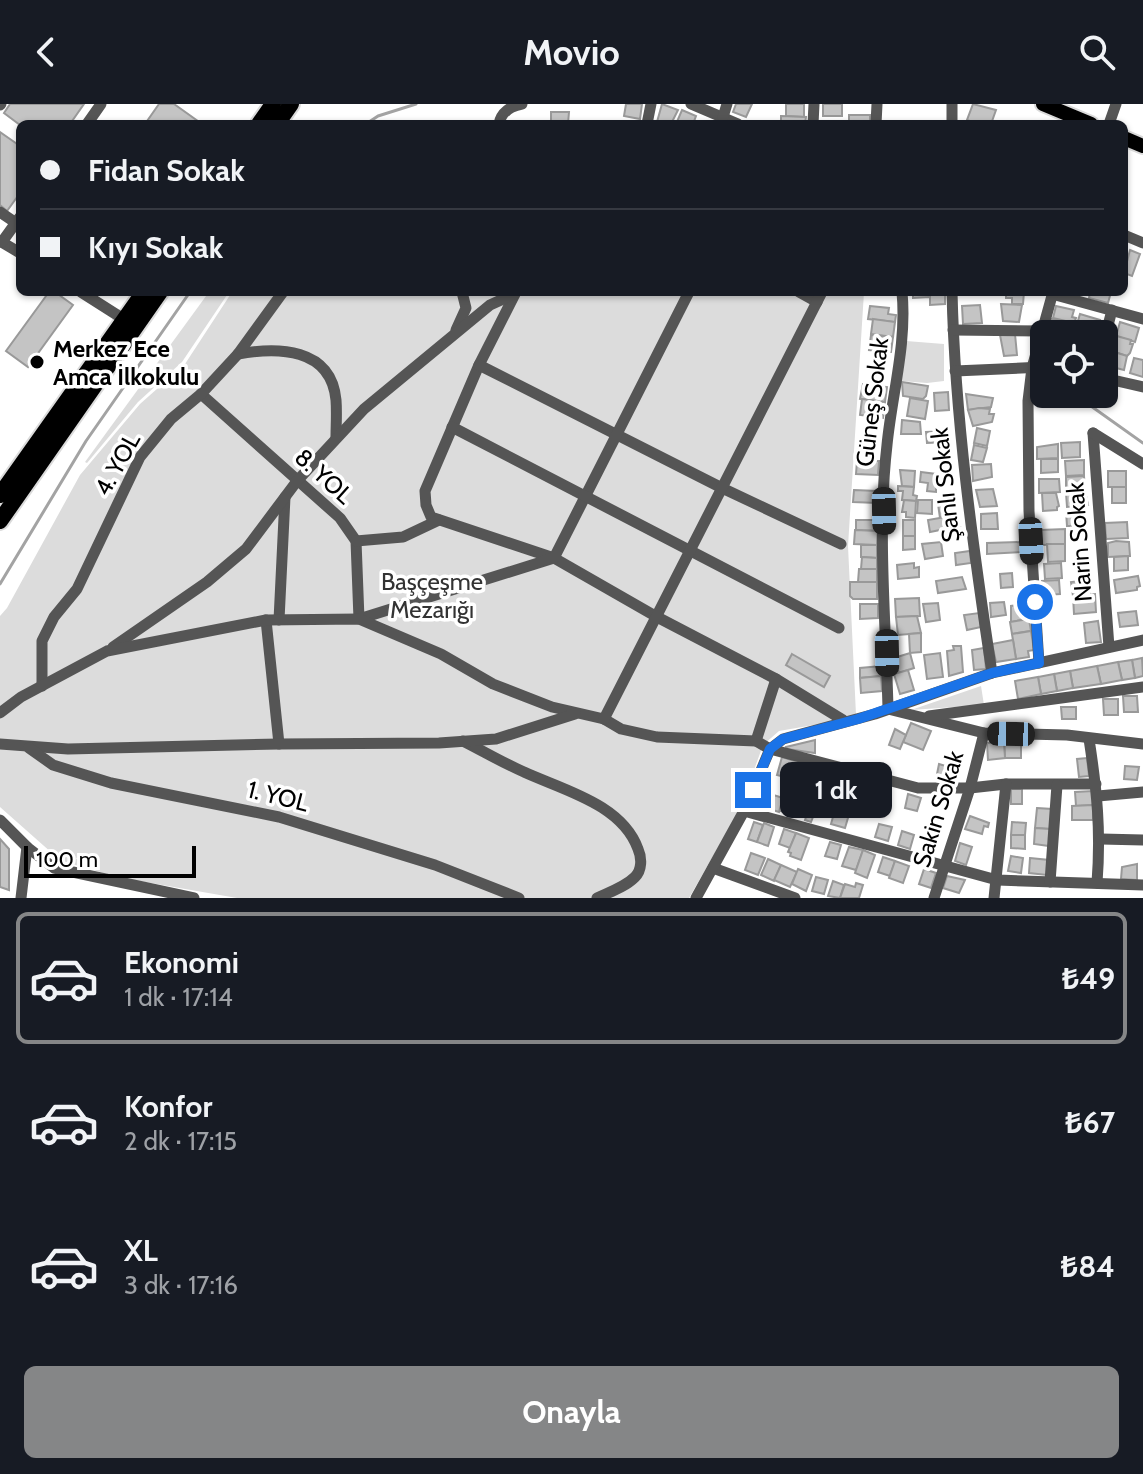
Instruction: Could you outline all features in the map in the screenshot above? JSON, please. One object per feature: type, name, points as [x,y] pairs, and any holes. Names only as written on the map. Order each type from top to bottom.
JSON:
[{"type":"highway","points":[[0,495],[141,296]]},
{"type":"highway","points":[[0,521],[157,296]]},
{"type":"main road","points":[[1043,104],[1081,120]]},
{"type":"street","points":[[500,120],[511,106],[522,104]]},
{"type":"street","points":[[691,104],[729,120]]},
{"type":"street","points":[[723,117],[727,104]]},
{"type":"street","points":[[1,242],[16,223]]},
{"type":"street","points":[[87,296],[125,320]]},
{"type":"street","name":"4. YOL","points":[[42,686],[42,641],[54,617],[77,589],[140,457],[171,419],[201,394],[238,354],[280,296]]},
{"type":"street","points":[[454,334],[466,308],[463,296]]},
{"type":"street","points":[[0,713],[107,651],[207,582],[246,549],[297,481],[364,409],[490,305],[510,296]]},
{"type":"street","points":[[514,296],[479,365],[425,491],[431,517],[554,558],[657,617],[776,679],[843,720]]},
{"type":"street","points":[[107,651],[266,620],[359,619],[554,558],[687,296]]},
{"type":"street","name":"Güneş Sokak","points":[[888,709],[884,498],[886,446],[903,338],[902,296]]},
{"type":"street","name":"Şanlı Sokak","points":[[952,296],[955,371],[992,673]]},
{"type":"street","points":[[1044,320],[1051,296]]},
{"type":"street","points":[[1063,296],[1143,319]]},
{"type":"street","points":[[604,719],[820,297]]},
{"type":"street","points":[[1109,320],[1112,310]]},
{"type":"street","points":[[953,330],[1030,331]]},
{"type":"street","points":[[238,354],[268,349],[292,352],[313,360],[329,377],[336,398],[336,438]]},
{"type":"street","points":[[479,365],[722,488],[841,544]]},
{"type":"street","points":[[955,371],[1030,368]]},
{"type":"street","points":[[1118,381],[1143,387]]},
{"type":"street","name":"8. YOL","points":[[201,394],[340,518],[356,541],[359,619]]},
{"type":"street","points":[[1030,394],[1029,511],[1039,663]]},
{"type":"street","points":[[452,427],[839,628]]},
{"type":"street","name":"Narin Sokak","points":[[1109,647],[1093,433],[1143,464]]},
{"type":"street","points":[[279,620],[285,497]]},
{"type":"street","points":[[356,541],[403,537],[439,520]]},
{"type":"street","points":[[359,619],[441,654],[493,684],[552,707],[604,719],[621,729],[657,737],[756,741],[770,749],[918,788],[1006,784],[1143,792]]},
{"type":"street","points":[[266,620],[279,744]]},
{"type":"street","points":[[696,898],[744,811],[770,749],[783,739],[888,709],[992,673],[1143,640]]},
{"type":"street","points":[[756,741],[776,679]]},
{"type":"street","points":[[920,717],[1143,687]]},
{"type":"street","points":[[888,709],[984,733],[1067,735],[1143,744]]},
{"type":"street","points":[[0,744],[68,749],[463,741],[496,739],[578,713]]},
{"type":"street","name":"Sakin Sokak","points":[[934,898],[970,788],[984,733]]},
{"type":"street","points":[[1089,739],[1101,839],[1097,883]]},
{"type":"street","points":[[463,741],[525,773],[579,794],[612,816],[634,837],[642,858],[637,876],[597,898]]},
{"type":"street","name":"1. YOL","points":[[26,746],[53,765],[111,783],[279,817],[435,865],[519,898]]},
{"type":"street","points":[[994,898],[1006,784]]},
{"type":"street","points":[[1050,882],[1057,785]]},
{"type":"street","points":[[744,811],[997,880],[1143,885]]},
{"type":"street","points":[[1,822],[54,868],[188,898]]},
{"type":"street","points":[[1101,839],[1143,840]]},
{"type":"street","points":[[21,898],[27,847]]},
{"type":"street","points":[[713,868],[795,898]]},
{"type":"green space","points":[[206,296],[226,296],[182,362],[138,402],[85,462]]},
{"type":"green space","name":"Başçeşme Mezarığı","points":[[229,296],[864,296],[848,546],[856,715],[779,731],[763,745],[740,809],[689,898],[237,898],[122,878],[61,861],[0,807],[0,616],[80,475],[140,404],[185,364]]},
{"type":"green space","points":[[906,341],[944,344],[944,381],[901,381]]},
{"type":"green space","points":[[981,686],[984,705],[911,710]]},
{"type":"building","points":[[10,104],[84,104],[73,120],[16,122],[4,113]]},
{"type":"building","points":[[159,104],[174,104],[196,120],[148,120]]},
{"type":"building","points":[[626,104],[642,104],[640,119],[624,116]]},
{"type":"building","points":[[662,104],[678,110],[673,120],[658,120]]},
{"type":"building","points":[[736,104],[752,104],[746,117],[733,112]]},
{"type":"building","points":[[786,104],[804,104],[804,117],[786,116]]},
{"type":"building","points":[[823,104],[842,104],[842,116],[823,116]]},
{"type":"building","points":[[973,104],[996,110],[992,120],[967,120]]},
{"type":"building","points":[[682,110],[696,116],[694,120],[678,120]]},
{"type":"building","points":[[551,112],[569,112],[568,120],[551,120]]},
{"type":"building","points":[[849,115],[870,115],[870,120],[849,120]]},
{"type":"building","points":[[781,116],[806,117],[806,120],[781,120]]},
{"type":"building","points":[[0,132],[16,143],[16,199],[7,211],[0,205]]},
{"type":"building","points":[[1130,250],[1140,254],[1132,276],[1128,274]]},
{"type":"building","points":[[46,296],[61,296],[73,305],[28,367],[6,351]]},
{"type":"building","points":[[945,296],[945,304],[930,305],[930,297],[913,298]]},
{"type":"building","points":[[1024,296],[1023,304],[1012,304],[1012,298],[1006,298]]},
{"type":"building","points":[[1089,296],[1110,296],[1108,303]]},
{"type":"building","points":[[1001,304],[1022,305],[1019,322],[1003,321]]},
{"type":"building","points":[[980,305],[982,323],[963,324],[962,306]]},
{"type":"building","points":[[870,306],[889,308],[888,314],[896,315],[895,322],[868,319]]},
{"type":"building","points":[[1056,306],[1074,310],[1072,317],[1076,318],[1061,320],[1053,318]]},
{"type":"building","points":[[1080,314],[1100,320],[1078,320]]},
{"type":"building","points":[[873,319],[895,322],[893,337],[871,334]]},
{"type":"building","points":[[1120,322],[1139,328],[1135,342],[1118,337]]},
{"type":"building","points":[[1015,334],[1017,355],[1004,356],[1000,335]]},
{"type":"building","points":[[871,335],[893,337],[891,352],[869,350]]},
{"type":"building","points":[[1118,336],[1131,340],[1130,344],[1133,344],[1127,356],[1118,353]]},
{"type":"building","points":[[1118,353],[1127,356],[1124,370],[1118,368]]},
{"type":"building","points":[[1134,358],[1143,360],[1143,377],[1130,373]]},
{"type":"building","points":[[902,382],[928,386],[926,396],[923,399],[903,396]]},
{"type":"building","points":[[863,384],[887,387],[885,402],[860,399]]},
{"type":"building","points":[[948,392],[949,410],[935,411],[934,393]]},
{"type":"building","points":[[966,394],[993,398],[991,407],[968,410]]},
{"type":"building","points":[[910,398],[928,401],[925,419],[907,416]]},
{"type":"building","points":[[862,399],[885,402],[883,418],[860,415]]},
{"type":"building","points":[[990,409],[989,414],[994,414],[992,422],[973,426],[968,410]]},
{"type":"building","points":[[902,420],[920,422],[921,434],[901,434]]},
{"type":"building","points":[[977,428],[990,431],[987,446],[974,443]]},
{"type":"building","points":[[948,431],[948,442],[927,443],[926,432]]},
{"type":"building","points":[[1080,442],[1080,457],[1062,458],[1061,443]]},
{"type":"building","points":[[1058,444],[1058,458],[1037,459],[1037,447]]},
{"type":"building","points":[[974,445],[987,448],[983,462],[971,460]]},
{"type":"building","points":[[1041,459],[1058,459],[1058,472],[1041,473]]},
{"type":"building","points":[[1084,460],[1084,475],[1066,476],[1065,461]]},
{"type":"building","points":[[857,461],[879,461],[878,475],[856,474]]},
{"type":"building","points":[[991,464],[992,477],[973,481],[972,465]]},
{"type":"building","points":[[900,470],[915,471],[914,487],[902,486]]},
{"type":"building","points":[[1108,471],[1126,471],[1126,487],[1108,487]]},
{"type":"building","points":[[921,472],[936,474],[936,492],[927,491],[928,483],[920,482]]},
{"type":"building","points":[[1084,476],[1085,491],[1066,493],[1066,477]]},
{"type":"building","points":[[1039,479],[1059,479],[1060,492],[1039,493]]},
{"type":"building","points":[[898,486],[914,487],[916,501],[902,500],[903,491],[898,491]]},
{"type":"building","points":[[1112,487],[1126,487],[1126,503],[1112,503]]},
{"type":"building","points":[[993,489],[997,506],[980,507],[976,490]]},
{"type":"building","points":[[854,490],[877,491],[877,503],[853,502]]},
{"type":"building","points":[[1085,491],[1088,505],[1067,507],[1066,493]]},
{"type":"building","points":[[1042,493],[1056,493],[1057,510],[1043,511]]},
{"type":"building","points":[[904,500],[916,501],[915,518],[906,517],[906,512],[902,512]]},
{"type":"building","points":[[918,500],[932,500],[932,514],[917,513]]},
{"type":"building","points":[[955,501],[957,515],[940,518],[938,504]]},
{"type":"building","points":[[1066,511],[1081,511],[1081,526],[1067,526]]},
{"type":"building","points":[[997,513],[998,529],[981,529],[981,514]]},
{"type":"building","points":[[957,515],[960,526],[930,532],[928,520]]},
{"type":"building","points":[[856,520],[878,520],[878,531],[856,530]]},
{"type":"building","points":[[903,520],[915,520],[915,536],[903,536]]},
{"type":"building","points":[[1127,522],[1128,538],[1106,539],[1105,523]]},
{"type":"building","points":[[1065,529],[1065,544],[1042,545],[1041,530]]},
{"type":"building","points":[[855,530],[878,531],[877,545],[854,544]]},
{"type":"building","points":[[903,536],[915,536],[915,549],[903,550]]},
{"type":"building","points":[[941,542],[943,556],[925,559],[922,544]]},
{"type":"building","points":[[1022,542],[1022,552],[987,554],[987,543]]},
{"type":"building","points":[[1129,542],[1130,556],[1108,557],[1108,543]]},
{"type":"building","points":[[1047,544],[1065,544],[1065,561],[1048,562]]},
{"type":"building","points":[[861,545],[877,545],[877,558],[861,557]]},
{"type":"building","points":[[970,551],[971,563],[956,565],[955,553]]},
{"type":"building","points":[[1128,556],[1128,570],[1114,571],[1114,557]]},
{"type":"building","points":[[862,557],[877,558],[877,569],[861,569]]},
{"type":"building","points":[[914,563],[914,568],[919,567],[919,577],[898,579],[897,565]]},
{"type":"building","points":[[1061,563],[1062,578],[1045,579],[1044,564]]},
{"type":"building","points":[[859,569],[877,569],[877,582],[858,582]]},
{"type":"building","points":[[1012,573],[1013,587],[1001,588],[1000,574]]},
{"type":"building","points":[[1138,576],[1140,586],[1137,590],[1116,593],[1114,580]]},
{"type":"building","points":[[962,577],[966,589],[938,593],[936,581]]},
{"type":"building","points":[[1059,580],[1060,594],[1043,595],[1042,581]]},
{"type":"building","points":[[1088,580],[1090,594],[1073,596],[1071,582]]},
{"type":"building","points":[[850,582],[877,582],[877,599],[853,599],[850,596]]},
{"type":"building","points":[[1095,594],[1096,612],[1074,614],[1073,596]]},
{"type":"building","points":[[919,598],[920,616],[896,617],[895,599]]},
{"type":"building","points":[[1004,602],[1006,615],[991,617],[990,603]]},
{"type":"building","points":[[938,603],[940,620],[926,622],[923,604]]},
{"type":"building","points":[[860,604],[878,604],[878,618],[860,619]]},
{"type":"building","points":[[1026,604],[1027,619],[1011,622],[1011,606]]},
{"type":"building","points":[[1136,611],[1138,625],[1120,627],[1118,613]]},
{"type":"building","points":[[979,613],[981,627],[967,630],[964,615]]},
{"type":"building","points":[[917,616],[921,633],[898,635],[896,617]]},
{"type":"building","points":[[1029,619],[1031,631],[1012,634],[1010,622]]},
{"type":"building","points":[[1098,621],[1101,642],[1086,643],[1084,623]]},
{"type":"building","points":[[1031,631],[1034,650],[1028,651],[1029,657],[1016,659],[1012,634]]},
{"type":"building","points":[[921,633],[921,652],[910,653],[909,634]]},
{"type":"building","points":[[1013,640],[1016,659],[996,662],[992,644]]},
{"type":"building","points":[[953,646],[961,646],[963,672],[949,676],[947,651],[954,650]]},
{"type":"building","points":[[984,648],[986,669],[974,670],[972,650]]},
{"type":"building","points":[[910,653],[914,668],[899,673],[894,658]]},
{"type":"building","points":[[940,653],[943,677],[927,679],[924,655]]},
{"type":"building","points":[[792,654],[830,676],[824,687],[786,665]]},
{"type":"building","points":[[1142,658],[1143,676],[1135,678],[1132,660]]},
{"type":"building","points":[[1132,660],[1135,678],[1122,680],[1118,662]]},
{"type":"building","points":[[1118,662],[1122,680],[1101,684],[1097,666]]},
{"type":"building","points":[[881,666],[881,676],[860,678],[860,668]]},
{"type":"building","points":[[1097,666],[1101,684],[1073,688],[1070,671]]},
{"type":"building","points":[[908,670],[914,690],[900,694],[894,674]]},
{"type":"building","points":[[1070,671],[1073,688],[1057,691],[1054,674]]},
{"type":"building","points":[[1054,674],[1057,691],[1041,694],[1038,677]]},
{"type":"building","points":[[881,676],[882,691],[861,693],[860,678]]},
{"type":"building","points":[[1038,677],[1041,694],[1018,699],[1015,681]]},
{"type":"building","points":[[1123,696],[1137,696],[1138,712],[1124,712]]},
{"type":"building","points":[[1103,699],[1118,699],[1118,715],[1104,715]]},
{"type":"building","points":[[1061,707],[1076,707],[1076,719],[1062,719]]},
{"type":"building","points":[[911,723],[931,731],[923,750],[903,742]]},
{"type":"building","points":[[895,729],[906,735],[900,749],[889,745]]},
{"type":"building","points":[[815,740],[815,753],[786,747]]},
{"type":"building","points":[[1021,740],[1021,758],[1005,758],[1004,742]]},
{"type":"building","points":[[1004,742],[1005,758],[988,760],[987,743]]},
{"type":"building","points":[[782,757],[798,762],[793,779],[777,775]]},
{"type":"building","points":[[1087,758],[1089,776],[1079,777],[1077,759]]},
{"type":"building","points":[[798,762],[810,765],[809,769],[813,771],[805,783],[793,779]]},
{"type":"building","points":[[939,764],[952,768],[949,782],[936,779]]},
{"type":"building","points":[[1125,766],[1139,767],[1137,780],[1124,779]]},
{"type":"building","points":[[1011,789],[1022,789],[1022,804],[1011,804]]},
{"type":"building","points":[[1093,791],[1093,805],[1076,806],[1075,792]]},
{"type":"building","points":[[787,792],[802,797],[796,816],[781,811]]},
{"type":"building","points":[[770,794],[783,798],[779,812],[766,808]]},
{"type":"building","points":[[908,794],[921,798],[917,811],[905,808]]},
{"type":"building","points":[[806,800],[818,804],[811,822],[805,820],[807,814],[802,812]]},
{"type":"building","points":[[1093,805],[1093,820],[1072,820],[1072,806]]},
{"type":"building","points":[[836,806],[850,811],[845,828],[831,824]]},
{"type":"building","points":[[1037,808],[1052,809],[1050,829],[1035,828]]},
{"type":"building","points":[[970,816],[989,823],[988,827],[984,826],[982,834],[965,829]]},
{"type":"building","points":[[754,822],[763,825],[757,842],[748,839]]},
{"type":"building","points":[[1012,822],[1026,823],[1025,835],[1011,835]]},
{"type":"building","points":[[764,823],[774,827],[768,846],[757,842]]},
{"type":"building","points":[[879,824],[892,827],[888,841],[875,837]]},
{"type":"building","points":[[1035,828],[1050,829],[1049,846],[1034,844]]},
{"type":"building","points":[[784,829],[796,833],[790,848],[779,844]]},
{"type":"building","points":[[902,831],[914,835],[910,849],[898,845]]},
{"type":"building","points":[[796,833],[809,838],[801,860],[788,852]]},
{"type":"building","points":[[1011,835],[1025,835],[1025,849],[1011,848]]},
{"type":"building","points":[[0,839],[9,849],[9,890],[0,887]]},
{"type":"building","points":[[830,842],[841,845],[837,859],[825,856]]},
{"type":"building","points":[[960,843],[972,847],[966,865],[955,861]]},
{"type":"building","points":[[849,847],[863,850],[856,870],[842,866]]},
{"type":"building","points":[[863,850],[875,855],[867,878],[855,873]]},
{"type":"building","points":[[751,853],[765,858],[758,875],[745,870]]},
{"type":"building","points":[[1011,856],[1023,858],[1021,873],[1008,871]]},
{"type":"building","points":[[883,857],[895,861],[890,876],[878,872]]},
{"type":"building","points":[[1030,858],[1049,860],[1047,875],[1029,873]]},
{"type":"building","points":[[768,859],[781,865],[774,881],[761,875]]},
{"type":"building","points":[[895,861],[909,866],[903,883],[889,878]]},
{"type":"building","points":[[1137,864],[1137,880],[1121,879],[1122,867]]},
{"type":"building","points":[[781,865],[797,872],[790,887],[774,880]]},
{"type":"building","points":[[798,869],[812,875],[806,891],[792,884]]},
{"type":"building","points":[[924,869],[936,873],[931,888],[919,884]]},
{"type":"building","points":[[947,876],[965,880],[959,893],[943,888]]},
{"type":"building","points":[[816,877],[828,880],[824,894],[812,891]]},
{"type":"building","points":[[833,881],[844,885],[840,898],[828,896]]},
{"type":"building","points":[[856,883],[863,885],[859,898],[840,898],[845,884],[855,887]]},
{"type":"waterway","points":[[372,120],[416,104]]},
{"type":"waterway","points":[[0,584],[86,441],[187,296]]},
{"type":"waterway","points":[[1094,408],[1143,443]]},
{"type":"place","name":"Merkez Ece Amca İlkokulu","points":[[37,362]]},
{"type":"route","points":[[753,790],[770,749],[783,739],[858,719],[992,673],[1039,663],[1035,602]]}]
